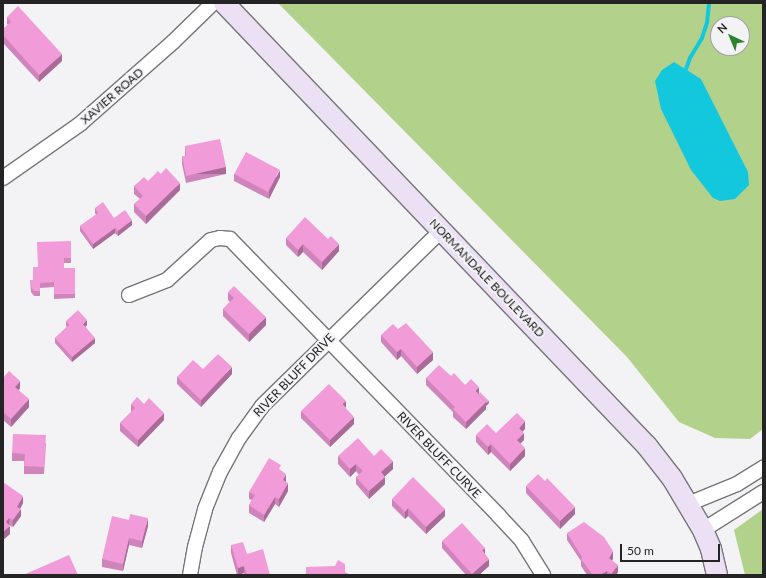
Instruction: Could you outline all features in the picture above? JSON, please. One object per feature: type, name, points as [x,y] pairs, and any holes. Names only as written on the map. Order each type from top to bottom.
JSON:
[{"type":"street","name":"XAVIER ROAD","points":[[3,178],[80,124],[173,42],[213,3]]},
{"type":"street","name":"NORMANDALE BOULEVARD","points":[[224,3],[647,446],[672,478],[703,530],[711,549],[717,575]]},
{"type":"street","name":"RIVER BLUFF DRIVE","points":[[190,575],[195,547],[205,509],[220,472],[239,438],[262,406],[442,230]]},
{"type":"street","name":"RIVER BLUFF CURVE","points":[[129,295],[167,280],[211,240],[230,239],[498,515],[522,541],[543,575]]},
{"type":"street","points":[[688,504],[737,484],[763,468]]},
{"type":"street","points":[[703,530],[763,492]]},
{"type":"green space","points":[[278,3],[763,3],[763,429],[750,439],[715,438],[679,422],[627,357]]},
{"type":"green space","points":[[763,509],[763,575],[745,575],[734,530]]},
{"type":"water","points":[[674,62],[701,79],[748,172],[749,185],[735,199],[720,201],[713,198],[691,170],[661,109],[655,81],[662,70]]},
{"type":"building","points":[[18,6],[62,54],[39,75],[3,35],[3,29],[11,22],[7,17]]},
{"type":"building","points":[[220,139],[226,167],[186,176],[182,156],[186,156],[185,146]]},
{"type":"building","points":[[246,152],[280,170],[268,192],[234,174]]},
{"type":"building","points":[[166,168],[180,183],[146,216],[134,204],[143,196],[134,186],[144,177],[148,181],[158,171],[161,174]]},
{"type":"building","points":[[103,202],[114,218],[125,210],[132,220],[118,231],[115,228],[93,244],[80,226],[98,213],[95,208]]},
{"type":"building","points":[[305,217],[328,239],[331,236],[339,244],[322,262],[303,244],[298,250],[286,238]]},
{"type":"building","points":[[71,241],[71,258],[64,258],[64,268],[75,268],[75,294],[54,294],[54,282],[40,283],[40,291],[34,291],[31,287],[30,280],[33,280],[33,267],[38,267],[37,242]]},
{"type":"building","points":[[234,286],[266,317],[249,334],[223,309],[234,298],[228,292]]},
{"type":"building","points":[[78,310],[87,320],[83,324],[95,338],[72,357],[55,338],[69,325],[66,321]]},
{"type":"building","points":[[406,323],[433,352],[417,367],[401,349],[397,352],[381,335],[393,324],[398,329]]},
{"type":"building","points":[[218,354],[232,367],[201,400],[177,377],[193,360],[203,369]]},
{"type":"building","points":[[439,365],[451,376],[454,373],[465,385],[471,379],[479,387],[475,391],[486,402],[466,422],[453,409],[455,407],[426,378]]},
{"type":"building","points":[[9,371],[20,381],[15,387],[29,399],[11,419],[3,412],[3,378]]},
{"type":"building","points":[[329,384],[346,401],[342,404],[354,417],[330,440],[301,411]]},
{"type":"building","points":[[480,392],[489,401],[486,403],[479,394]]},
{"type":"building","points":[[137,397],[144,404],[149,398],[164,413],[138,440],[120,423],[135,408],[131,404]]},
{"type":"building","points":[[517,413],[525,421],[519,428],[524,433],[517,440],[525,448],[510,464],[491,444],[488,447],[476,435],[487,424],[496,433]]},
{"type":"building","points":[[13,434],[46,435],[44,467],[24,466],[25,454],[12,453]]},
{"type":"building","points":[[358,438],[374,456],[381,449],[393,461],[381,472],[385,477],[369,491],[356,477],[363,471],[356,464],[350,469],[338,456]]},
{"type":"building","points":[[269,458],[281,465],[279,469],[286,474],[283,480],[288,483],[279,499],[275,497],[264,515],[249,505],[255,495],[249,492]]},
{"type":"building","points":[[538,474],[545,481],[547,478],[575,507],[560,521],[526,486]]},
{"type":"building","points":[[413,477],[445,509],[426,527],[408,508],[405,512],[392,499]]},
{"type":"building","points":[[3,482],[23,496],[17,507],[21,509],[13,520],[9,518],[6,522],[10,526],[3,532]]},
{"type":"building","points":[[130,514],[148,518],[142,541],[129,538],[123,564],[102,559],[112,516],[129,520]]},
{"type":"building","points":[[584,522],[604,537],[613,551],[609,558],[618,565],[611,574],[607,571],[600,575],[593,575],[581,559],[582,557],[567,533]]},
{"type":"building","points":[[462,523],[485,548],[482,550],[489,559],[472,574],[442,541]]},
{"type":"building","points":[[243,542],[247,554],[263,549],[270,575],[247,575],[244,566],[238,568],[231,545]]},
{"type":"building","points":[[69,555],[78,575],[23,575]]},
{"type":"building","points":[[338,560],[345,564],[345,572],[351,575],[306,575],[306,567],[335,566]]},
{"type":"waterway","points":[[686,69],[690,58],[702,38],[707,23],[709,3]]}]
